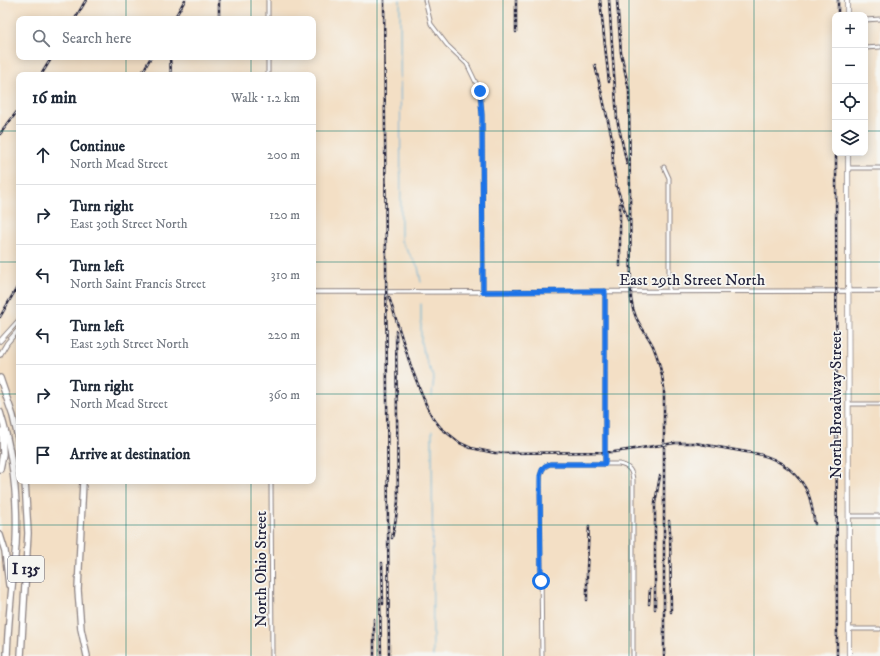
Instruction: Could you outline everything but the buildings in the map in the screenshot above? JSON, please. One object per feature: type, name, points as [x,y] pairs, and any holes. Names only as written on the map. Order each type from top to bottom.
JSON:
[{"type":"highway","points":[[1,377],[16,429]]},
{"type":"highway","points":[[0,414],[3,454],[0,469]]},
{"type":"highway","name":"I 135","points":[[0,414],[9,445],[13,468],[16,513],[16,544],[7,656]]},
{"type":"highway","name":"I 135","points":[[21,656],[28,533],[25,484]]},
{"type":"highway","points":[[83,484],[78,590],[81,629],[87,656]]},
{"type":"highway","points":[[0,535],[5,551],[9,580],[10,608]]},
{"type":"main road","points":[[847,0],[847,12]]},
{"type":"main road","name":"North Broadway Street","points":[[848,156],[849,656]]},
{"type":"street","points":[[268,0],[268,16]]},
{"type":"street","points":[[425,0],[431,24],[446,45],[467,64],[480,91],[482,115],[483,292]]},
{"type":"street","points":[[868,20],[880,20]]},
{"type":"street","points":[[868,48],[880,47]]},
{"type":"street","points":[[268,60],[268,72]]},
{"type":"street","points":[[664,167],[669,178],[669,291]]},
{"type":"street","points":[[848,168],[880,168]]},
{"type":"street","points":[[605,291],[605,464]]},
{"type":"street","name":"East 29th Street North","points":[[316,292],[880,291]]},
{"type":"street","points":[[0,341],[16,323]]},
{"type":"street","points":[[0,355],[7,343],[16,332]]},
{"type":"street","points":[[848,404],[880,404]]},
{"type":"street","points":[[542,656],[540,476],[544,467],[550,464],[618,464],[627,466],[632,474],[633,656]]},
{"type":"street","name":"North Ohio Street","points":[[271,484],[272,656]]},
{"type":"street","points":[[849,516],[880,516]]},
{"type":"street","points":[[849,629],[880,629]]},
{"type":"waterway","points":[[400,0],[401,241],[418,267],[421,282]]},
{"type":"waterway","points":[[421,304],[421,344],[434,377],[432,396]]},
{"type":"waterway","points":[[432,431],[433,656]]},
{"type":"railway","points":[[77,16],[86,0]]},
{"type":"railway","points":[[176,16],[185,0]]},
{"type":"railway","points":[[219,0],[219,16]]},
{"type":"railway","points":[[384,0],[389,656]]},
{"type":"railway","points":[[516,0],[516,32]]},
{"type":"railway","points":[[600,0],[609,82]]},
{"type":"railway","points":[[609,0],[617,119],[627,164]]},
{"type":"railway","points":[[617,0],[621,53],[629,90],[631,299],[634,314],[655,351],[664,388],[664,656]]},
{"type":"railway","points":[[838,0],[838,12]]},
{"type":"railway","points":[[43,72],[50,60]]},
{"type":"railway","points":[[143,72],[149,60]]},
{"type":"railway","points":[[170,60],[171,72]]},
{"type":"railway","points":[[595,65],[612,138],[613,167],[617,188],[628,220]]},
{"type":"railway","points":[[0,134],[16,113]]},
{"type":"railway","points":[[836,156],[837,656]]},
{"type":"railway","points":[[620,204],[620,266]]},
{"type":"railway","points":[[0,317],[16,289]]},
{"type":"railway","points":[[389,297],[411,367],[427,407],[441,428],[460,443],[471,448],[495,453],[614,452],[675,443],[695,443],[758,454],[766,456],[782,464],[795,474],[801,481],[809,496],[815,524]]},
{"type":"railway","points":[[392,538],[398,501],[396,331]]},
{"type":"railway","points":[[655,609],[655,503],[660,476]]},
{"type":"railway","points":[[669,521],[671,612]]},
{"type":"railway","points":[[587,600],[589,526]]},
{"type":"railway","points":[[382,563],[383,604]]},
{"type":"railway","points":[[649,604],[650,589]]},
{"type":"railway","points":[[380,599],[381,656]]},
{"type":"railway","points":[[374,619],[374,656]]},
{"type":"route","points":[[480,91],[482,115],[483,292],[605,291],[605,464],[550,464],[545,466],[542,470],[540,476],[541,581]]}]
